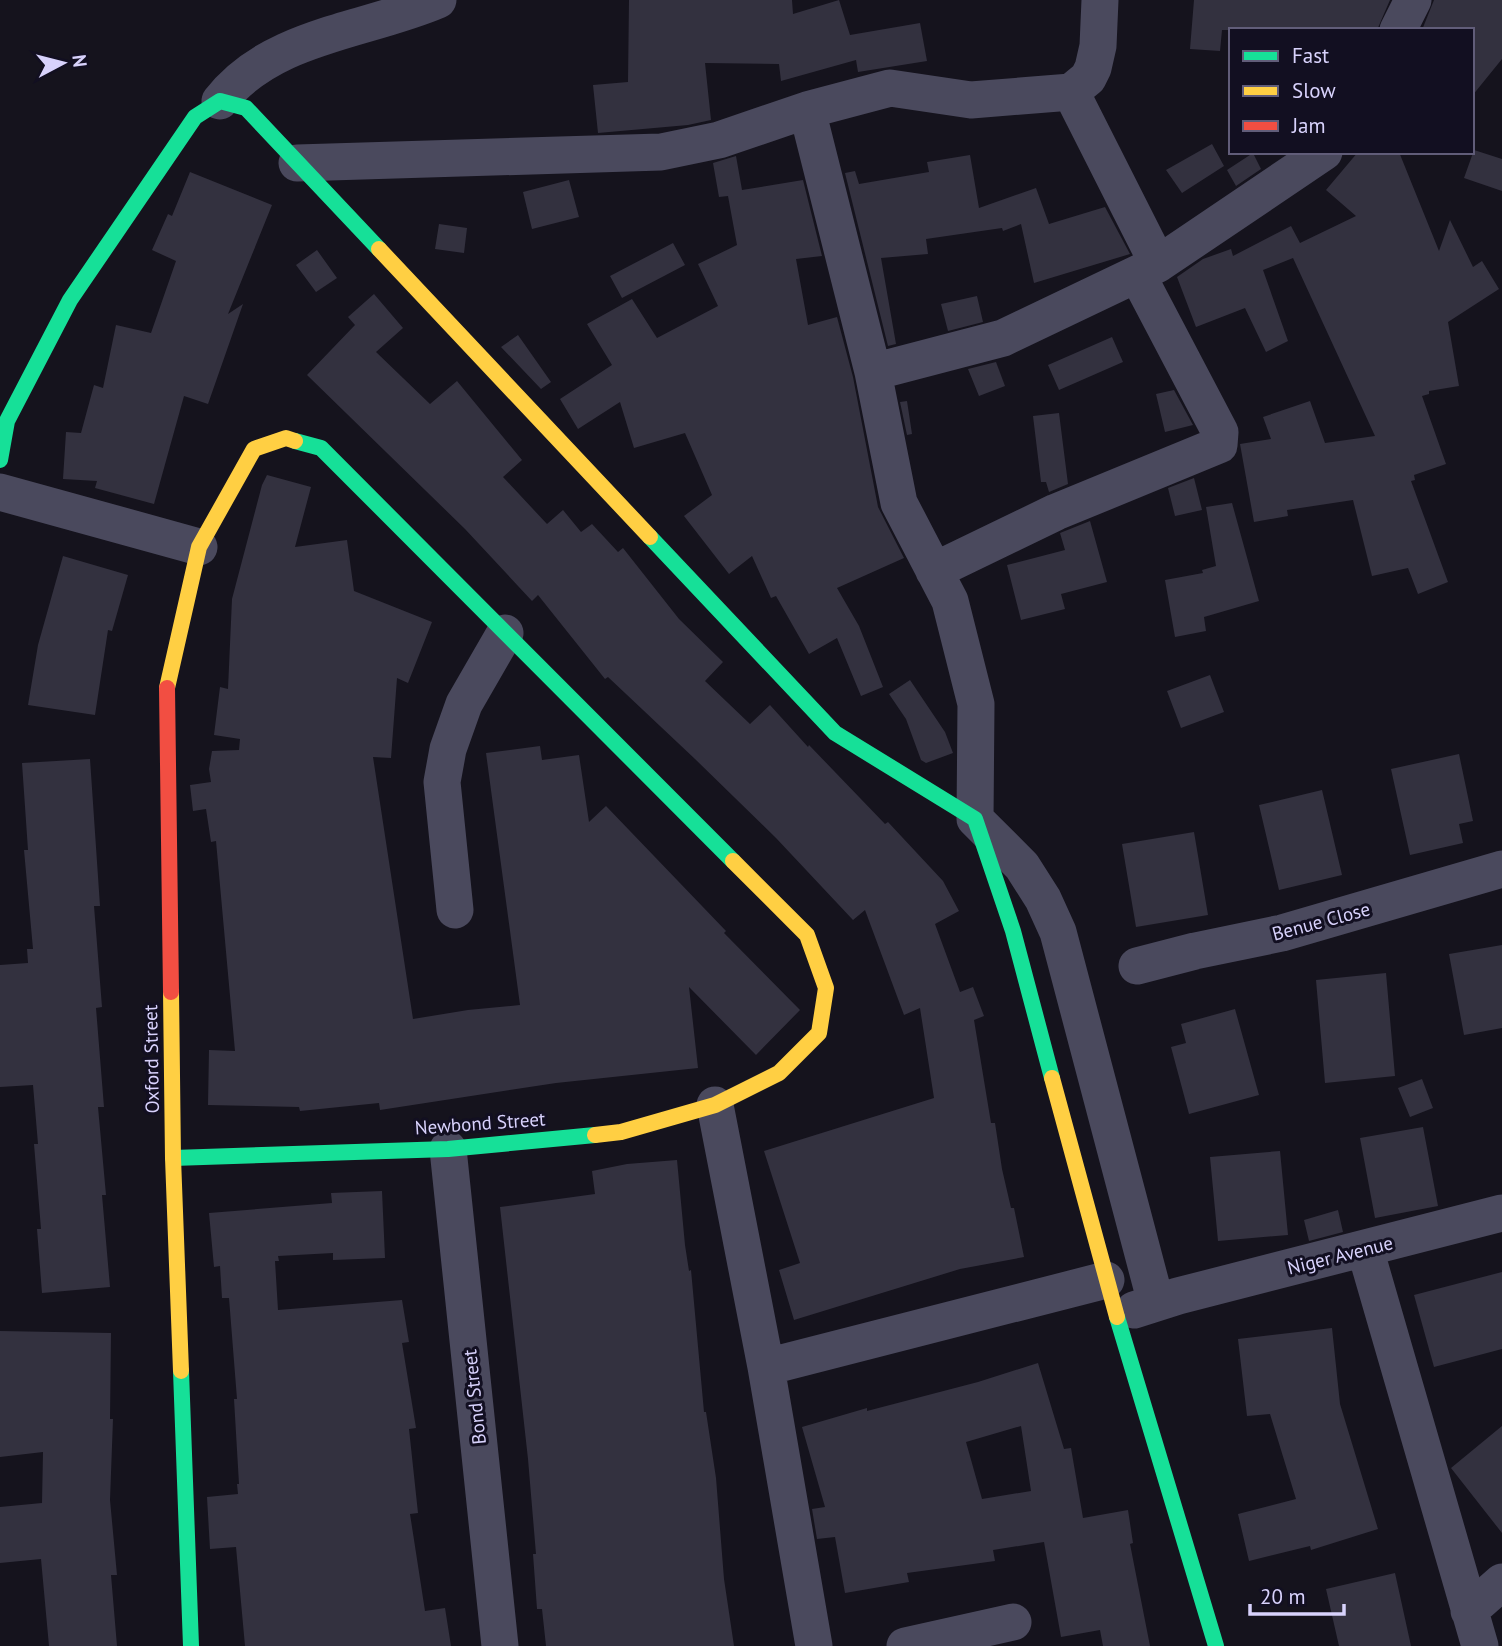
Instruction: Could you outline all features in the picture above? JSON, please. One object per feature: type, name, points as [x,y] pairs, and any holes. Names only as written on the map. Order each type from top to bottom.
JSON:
[{"type":"street","points":[[0,460],[8,421],[70,300],[195,117],[220,101],[234,83],[278,54],[341,31],[405,14],[438,0]]},
{"type":"street","points":[[297,163],[661,152],[719,139],[807,110],[890,88],[971,100],[1071,92],[1088,79],[1093,68],[1098,47],[1100,0]]},
{"type":"street","points":[[1399,28],[1413,0]]},
{"type":"street","points":[[934,571],[1056,512],[1219,445],[1220,432],[1071,92]]},
{"type":"street","points":[[220,101],[246,108],[835,733],[975,819],[1022,866],[1043,899],[1058,932],[1167,1299]]},
{"type":"street","points":[[807,110],[873,372],[899,503],[950,601],[976,704],[975,819],[1013,931],[1106,1280],[1216,1646]]},
{"type":"street","points":[[873,372],[1003,338],[1148,269],[1321,154]]},
{"type":"street","name":"Oxford Street","points":[[191,1646],[173,1158],[167,687],[199,547],[254,449],[286,438],[321,448],[505,633]]},
{"type":"street","points":[[0,492],[199,547]]},
{"type":"street","points":[[455,910],[442,782],[448,749],[464,704],[505,633]]},
{"type":"street","name":"Newbond Street","points":[[173,1158],[448,1149],[621,1132],[715,1105],[779,1073],[820,1033],[826,988],[807,934],[505,633]]},
{"type":"street","name":"Benue Close","points":[[1138,966],[1282,933],[1502,869]]},
{"type":"street","points":[[715,1105],[766,1367],[814,1646]]},
{"type":"street","name":"Bond Street","points":[[448,1149],[500,1646]]},
{"type":"street","name":"Niger Avenue","points":[[1117,1315],[1167,1299],[1502,1213]]},
{"type":"street","points":[[1365,1249],[1480,1646]]},
{"type":"street","points":[[766,1367],[1106,1280]]},
{"type":"street","points":[[1469,1611],[1502,1582]]},
{"type":"street","points":[[905,1646],[1013,1622]]},
{"type":"building","points":[[629,0],[792,0],[793,14],[839,0],[850,35],[920,23],[927,61],[858,72],[856,60],[781,81],[779,64],[705,63],[711,120],[688,125],[598,133],[593,85],[628,82]]},
{"type":"building","points":[[1194,0],[1390,0],[1378,28],[1229,28],[1222,30],[1220,51],[1190,49]]},
{"type":"building","points":[[1434,0],[1502,0],[1502,59],[1474,94],[1474,28],[1423,28]]},
{"type":"building","points":[[1212,144],[1224,166],[1182,193],[1166,170]]},
{"type":"building","points":[[1474,150],[1502,159],[1502,191],[1464,178]]},
{"type":"building","points":[[1251,154],[1261,169],[1236,186],[1227,170]]},
{"type":"building","points":[[1356,154],[1400,154],[1439,251],[1450,220],[1473,267],[1482,261],[1499,289],[1448,322],[1459,386],[1429,391],[1429,394],[1422,396],[1446,464],[1414,475],[1415,480],[1411,481],[1448,582],[1418,594],[1408,568],[1372,576],[1353,500],[1287,510],[1288,516],[1254,522],[1240,444],[1271,439],[1263,417],[1310,401],[1325,443],[1375,436],[1293,258],[1263,270],[1288,341],[1266,352],[1245,308],[1196,327],[1177,277],[1203,259],[1231,249],[1233,256],[1291,226],[1300,243],[1356,216],[1326,190]]},
{"type":"building","points":[[970,155],[979,208],[1036,188],[1049,224],[1105,207],[1130,254],[1034,283],[1021,224],[1003,231],[1002,228],[926,239],[928,254],[881,258],[896,344],[888,346],[845,173],[855,171],[859,184],[929,172],[927,162]]},
{"type":"building","points":[[736,156],[742,190],[803,180],[822,256],[796,259],[808,325],[837,317],[853,377],[878,507],[904,558],[837,588],[859,626],[883,687],[861,696],[837,638],[809,654],[776,596],[771,598],[752,556],[729,574],[684,516],[712,495],[685,433],[634,448],[620,402],[578,429],[560,399],[612,365],[587,324],[632,299],[657,338],[718,306],[698,264],[737,245],[728,196],[719,197],[713,163]]},
{"type":"building","points":[[190,172],[272,205],[228,314],[243,304],[208,404],[184,396],[154,504],[95,488],[97,481],[63,479],[66,432],[81,433],[94,385],[103,388],[116,325],[151,333],[176,261],[152,250],[168,214],[172,216]]},
{"type":"building","points":[[569,180],[579,217],[532,229],[523,192]]},
{"type":"building","points":[[439,224],[467,228],[464,253],[435,249]]},
{"type":"building","points":[[673,243],[685,265],[622,298],[610,276]]},
{"type":"building","points":[[317,250],[337,278],[316,292],[296,265]]},
{"type":"building","points":[[374,294],[403,328],[376,352],[430,404],[457,381],[522,460],[503,477],[547,524],[563,510],[581,532],[592,524],[618,552],[623,548],[679,619],[723,662],[705,681],[750,724],[770,705],[808,747],[809,745],[885,824],[888,822],[943,881],[959,911],[935,924],[960,992],[973,987],[984,1016],[974,1020],[991,1123],[995,1123],[1002,1169],[1011,1208],[1014,1208],[1024,1257],[960,1269],[794,1320],[779,1270],[800,1263],[764,1151],[934,1098],[920,1008],[904,1015],[865,910],[853,920],[776,838],[695,759],[608,677],[605,679],[538,595],[532,601],[465,529],[307,375],[355,325],[348,317]]},
{"type":"building","points":[[977,296],[983,322],[948,331],[941,304]]},
{"type":"building","points":[[518,335],[551,382],[541,389],[501,347]]},
{"type":"building","points":[[1112,337],[1123,362],[1059,390],[1048,365]]},
{"type":"building","points":[[996,362],[1005,386],[979,396],[968,369]]},
{"type":"building","points":[[1174,390],[1193,425],[1165,432],[1156,394]]},
{"type":"building","points":[[907,401],[912,434],[907,435],[900,402]]},
{"type":"building","points":[[1059,413],[1068,484],[1049,492],[1046,482],[1041,482],[1033,416]]},
{"type":"building","points":[[267,475],[311,487],[295,547],[347,540],[354,591],[432,622],[408,683],[397,678],[391,758],[373,757],[413,1019],[520,1005],[486,753],[540,746],[542,760],[579,755],[589,822],[606,806],[800,1010],[756,1055],[689,987],[698,1068],[556,1083],[380,1110],[379,1103],[300,1111],[299,1107],[208,1105],[209,1050],[235,1051],[216,841],[211,842],[206,809],[193,811],[190,785],[211,782],[209,769],[212,751],[239,750],[240,739],[214,735],[220,687],[228,689],[232,599]]},
{"type":"building","points":[[1194,478],[1202,510],[1175,516],[1168,488]]},
{"type":"building","points":[[1232,503],[1259,601],[1204,617],[1206,631],[1175,637],[1165,580],[1203,573],[1202,570],[1216,566],[1206,507]]},
{"type":"building","points":[[1090,521],[1107,582],[1061,594],[1065,609],[1021,620],[1007,565],[1065,550],[1060,533]]},
{"type":"building","points":[[63,556],[128,575],[112,631],[108,630],[95,715],[28,705],[38,645]]},
{"type":"building","points":[[1210,675],[1224,712],[1181,728],[1167,691]]},
{"type":"building","points":[[910,680],[945,732],[953,753],[926,763],[921,760],[906,719],[889,694]]},
{"type":"building","points":[[1459,754],[1473,821],[1459,824],[1463,843],[1410,855],[1391,769]]},
{"type":"building","points":[[90,759],[100,906],[94,906],[102,1007],[96,1008],[104,1107],[98,1107],[106,1195],[102,1195],[110,1287],[42,1293],[37,1229],[41,1229],[34,1144],[38,1144],[33,1085],[0,1087],[0,965],[28,963],[27,949],[33,949],[24,850],[28,850],[22,763]]},
{"type":"building","points":[[1322,790],[1342,875],[1279,890],[1259,805]]},
{"type":"building","points":[[1194,832],[1208,915],[1136,927],[1122,844]]},
{"type":"building","points":[[1502,945],[1502,1028],[1464,1035],[1449,954]]},
{"type":"building","points":[[1386,973],[1395,1076],[1325,1083],[1316,980]]},
{"type":"building","points":[[1235,1009],[1259,1095],[1189,1114],[1171,1047],[1186,1043],[1181,1024]]},
{"type":"building","points":[[1422,1079],[1433,1108],[1410,1117],[1398,1088]]},
{"type":"building","points":[[1423,1127],[1438,1206],[1375,1218],[1360,1138]]},
{"type":"building","points":[[1280,1151],[1288,1235],[1218,1241],[1210,1157]]},
{"type":"building","points":[[677,1160],[685,1245],[689,1271],[691,1270],[704,1412],[716,1478],[724,1579],[734,1646],[546,1646],[542,1609],[537,1609],[533,1554],[536,1554],[528,1459],[500,1207],[595,1194],[592,1171],[627,1164]]},
{"type":"building","points":[[382,1191],[385,1258],[333,1260],[333,1253],[278,1256],[279,1261],[275,1261],[278,1310],[402,1300],[409,1342],[402,1343],[416,1428],[409,1429],[418,1513],[410,1514],[425,1611],[445,1608],[451,1646],[245,1646],[236,1547],[210,1549],[207,1497],[238,1494],[239,1484],[234,1399],[237,1399],[229,1298],[222,1298],[220,1266],[214,1267],[209,1213],[332,1203],[331,1193]]},
{"type":"building","points":[[1338,1210],[1343,1232],[1309,1241],[1304,1220]]},
{"type":"building","points":[[1502,1272],[1502,1349],[1434,1367],[1414,1295]]},
{"type":"building","points":[[1332,1328],[1340,1404],[1378,1529],[1311,1550],[1310,1546],[1249,1561],[1238,1514],[1296,1499],[1270,1414],[1247,1416],[1238,1339]]},
{"type":"building","points":[[0,1331],[111,1333],[110,1419],[113,1419],[110,1500],[117,1575],[111,1575],[117,1646],[49,1646],[41,1559],[0,1563],[0,1507],[42,1503],[43,1452],[0,1457]]},
{"type":"building","points":[[1038,1363],[1064,1449],[1071,1448],[1083,1518],[1128,1510],[1133,1543],[1130,1544],[1150,1646],[1103,1646],[1100,1630],[1061,1637],[1044,1542],[993,1550],[995,1561],[907,1573],[909,1582],[845,1593],[835,1537],[817,1539],[812,1509],[825,1507],[802,1427],[867,1408],[867,1411]],"holes":[[[1021,1426],[1031,1491],[982,1499],[966,1442]]]},
{"type":"building","points":[[1502,1426],[1502,1533],[1451,1468]]},
{"type":"building","points":[[1395,1573],[1411,1646],[1339,1646],[1326,1589]]},
{"type":"traffic: fast","points":[[0,460],[7,421],[70,300],[195,117],[220,101],[246,108],[379,249]]},
{"type":"traffic: fast","points":[[295,441],[321,448],[733,861]]},
{"type":"traffic: fast","points":[[650,537],[835,733],[975,819],[1013,931],[1052,1078]]},
{"type":"traffic: fast","points":[[173,1158],[448,1149],[595,1135]]},
{"type":"traffic: fast","points":[[1117,1317],[1216,1646]]},
{"type":"traffic: fast","points":[[181,1371],[191,1646]]},
{"type":"traffic: slow","points":[[379,249],[650,537]]},
{"type":"traffic: slow","points":[[167,688],[199,547],[254,449],[286,438],[295,441]]},
{"type":"traffic: slow","points":[[595,1135],[621,1132],[715,1105],[779,1073],[819,1033],[826,988],[807,935],[733,861]]},
{"type":"traffic: slow","points":[[171,992],[173,1158],[181,1371]]},
{"type":"traffic: slow","points":[[1052,1078],[1117,1317]]},
{"type":"traffic: jam","points":[[167,688],[171,992]]}]
